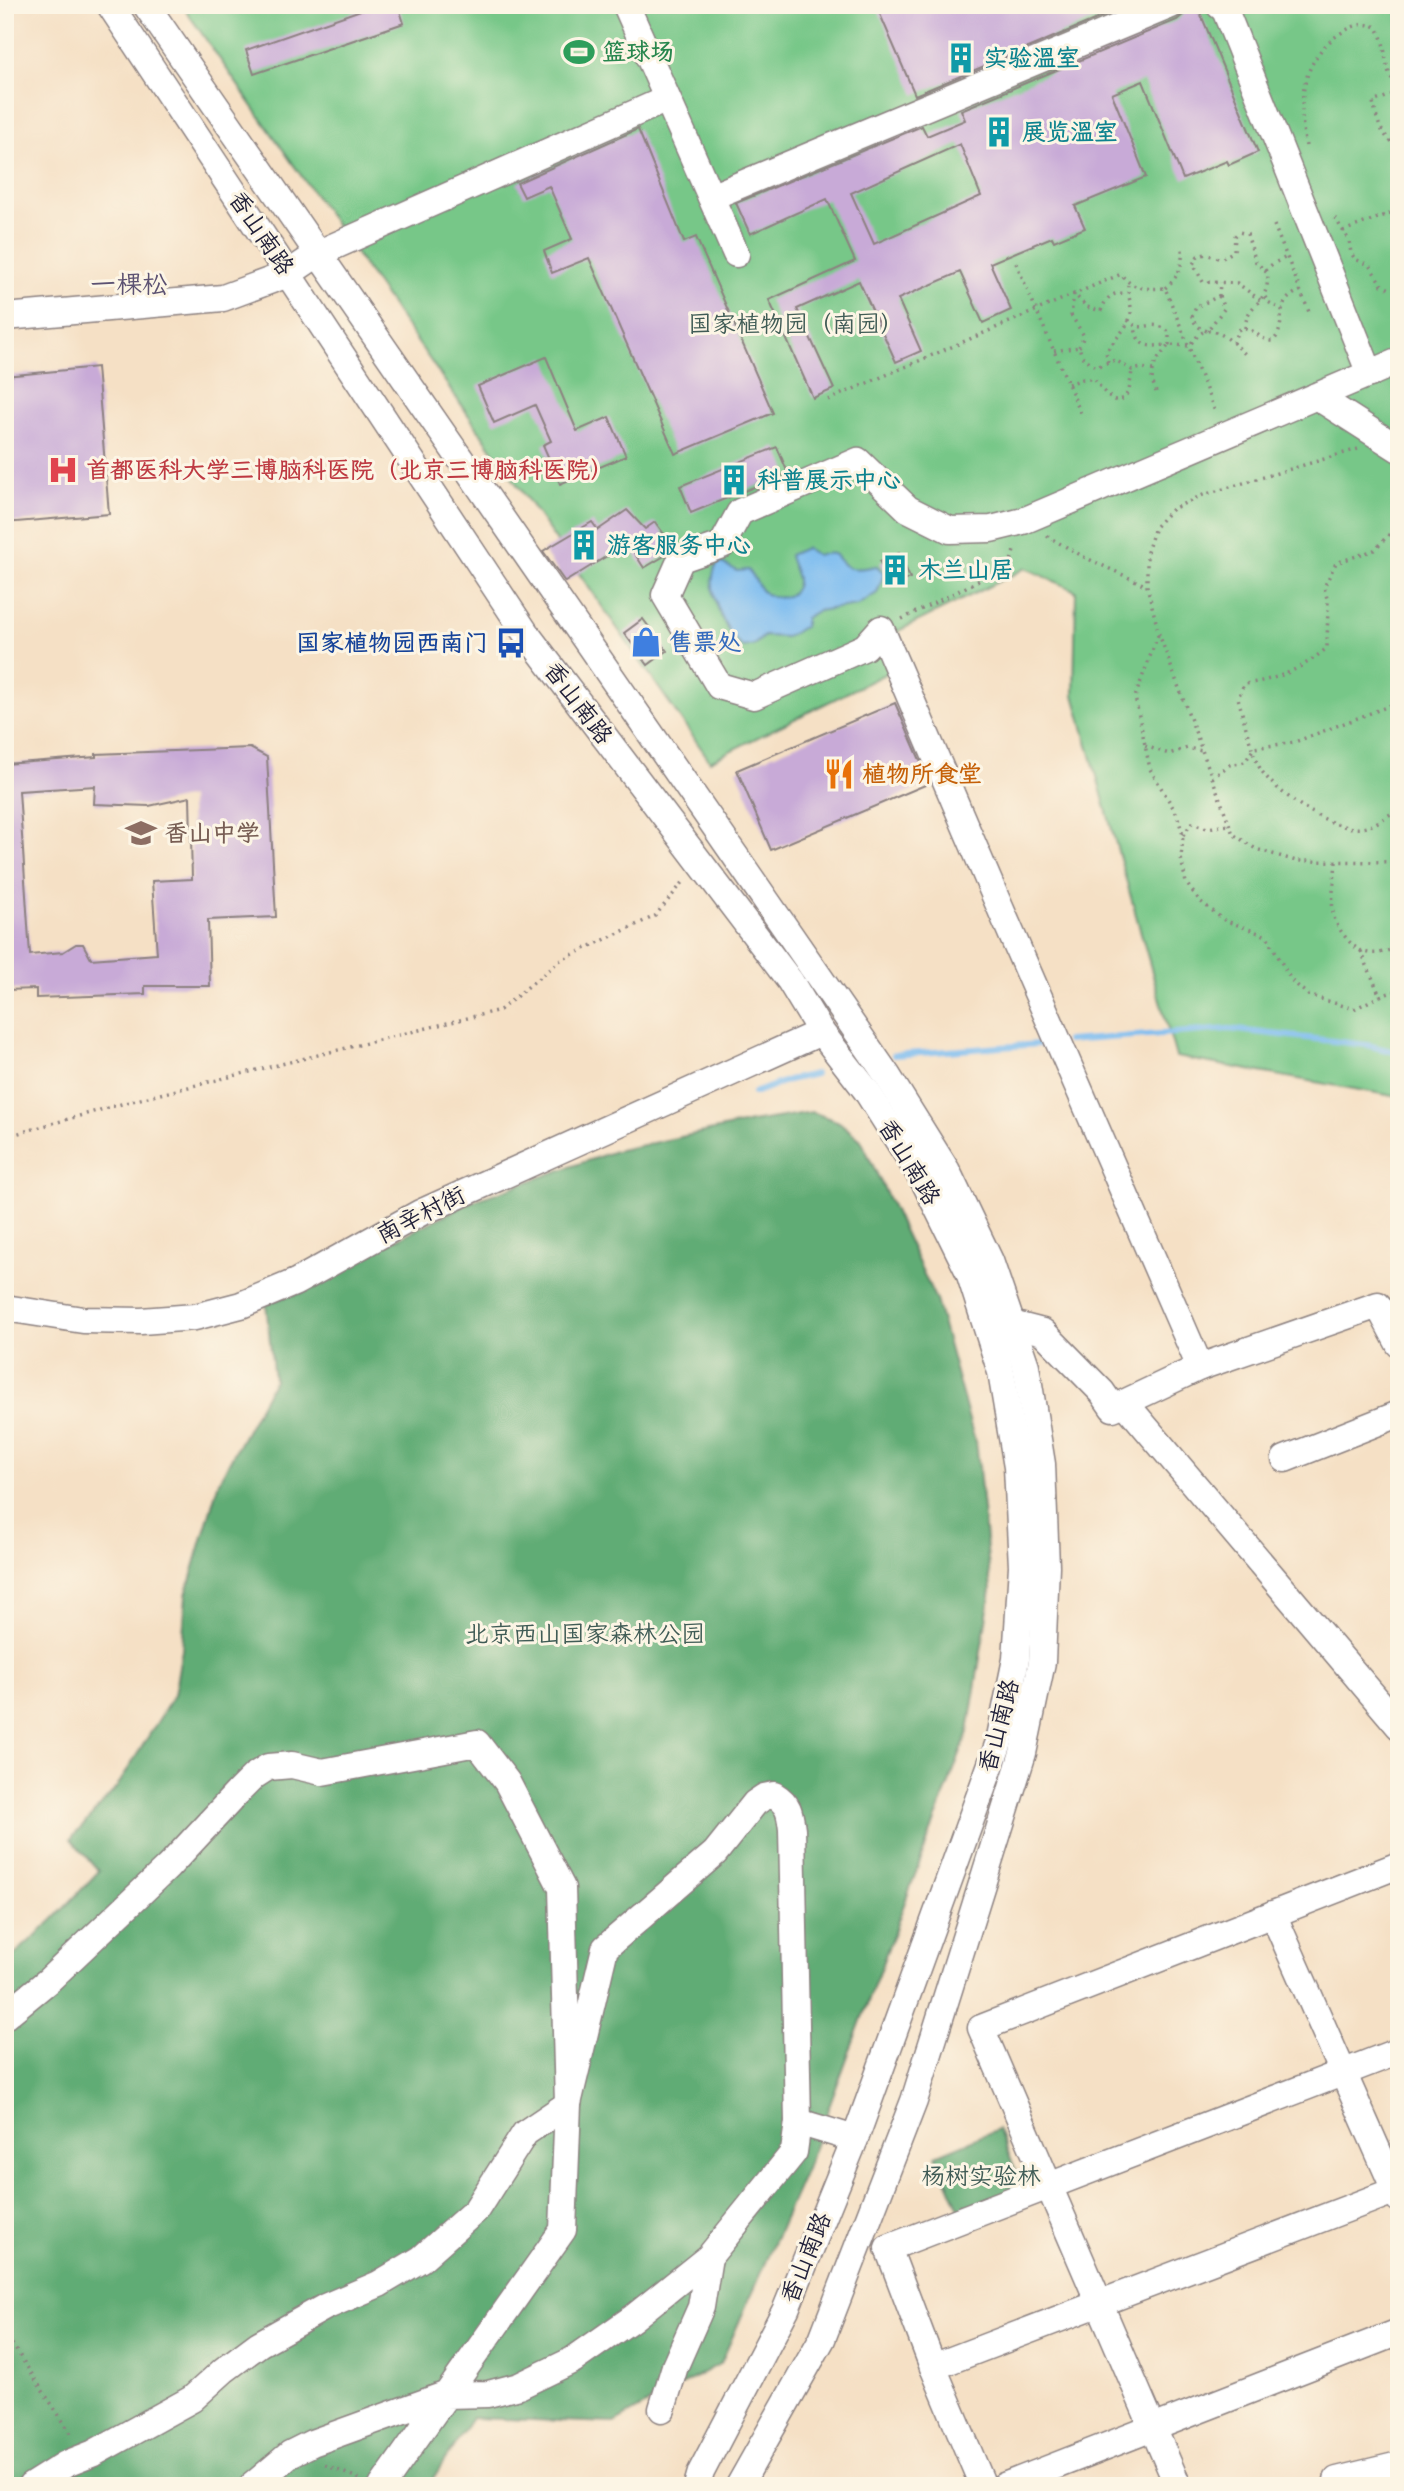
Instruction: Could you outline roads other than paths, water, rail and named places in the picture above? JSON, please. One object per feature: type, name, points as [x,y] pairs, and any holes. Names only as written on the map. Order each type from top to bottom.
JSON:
[{"type":"street","name":"香山南路","points":[[110,5],[525,632],[790,981],[821,1032],[866,1090],[925,1183],[968,1272],[1001,1372],[1017,1467],[1022,1566],[1016,1659],[999,1742],[855,2139],[786,2309],[699,2479]]},
{"type":"street","name":"香山南路","points":[[146,5],[887,1075],[947,1171],[990,1261],[1026,1366],[1042,1464],[1046,1566],[1042,1662],[1023,1754],[914,2101],[822,2339],[739,2486]]},
{"type":"street","points":[[626,5],[736,254]]},
{"type":"street","points":[[711,197],[1171,5]]},
{"type":"street","points":[[1219,5],[1224,10],[1370,374]]},
{"type":"street","points":[[5,317],[223,298],[288,274],[319,253],[667,99]]},
{"type":"street","points":[[1200,1367],[881,629],[865,647],[754,696],[719,686],[665,595],[681,559],[722,545],[740,512],[858,461],[908,509],[950,530],[991,529],[1023,521],[1399,361]]},
{"type":"street","points":[[1317,396],[1393,446]]},
{"type":"street","name":"南辛村街","points":[[5,1308],[83,1320],[141,1321],[195,1317],[241,1305],[296,1282],[421,1213],[821,1032]]},
{"type":"street","points":[[1012,1324],[1043,1332],[1102,1392],[1113,1408],[1200,1367],[1378,1305],[1399,1344]]},
{"type":"street","points":[[1125,1403],[1399,1726]]},
{"type":"street","points":[[1285,1460],[1399,1414]]},
{"type":"street","points":[[5,2016],[49,1980],[168,1867],[237,1793],[268,1766],[292,1765],[322,1772],[477,1742],[507,1782],[562,1888],[568,2104],[563,2230],[445,2395],[371,2483]]},
{"type":"street","points":[[31,2486],[66,2464],[192,2399],[224,2370],[259,2344],[325,2307],[379,2284],[421,2259],[476,2210],[525,2133],[568,2104],[605,1948],[715,1853],[755,1803],[774,1795],[783,1800],[790,1811],[792,1829],[798,2122],[794,2152],[709,2257],[633,2318],[573,2360],[519,2386],[488,2394],[445,2395],[312,2443],[290,2454],[252,2486]]},
{"type":"street","points":[[1178,2486],[981,2028],[1399,1865]]},
{"type":"street","points":[[933,2367],[1398,2193],[1273,1914]]},
{"type":"street","points":[[983,2486],[933,2367],[888,2248],[1399,2051]]},
{"type":"street","points":[[798,2122],[855,2139]]},
{"type":"street","points":[[662,2409],[675,2366],[701,2307],[709,2257]]},
{"type":"street","points":[[1004,2486],[1399,2332]]},
{"type":"street","points":[[1337,2480],[1399,2466]]},
{"type":"street","points":[[699,2479],[739,2486]]},
{"type":"water","points":[[805,548],[817,555],[834,554],[842,564],[850,568],[877,566],[884,574],[877,593],[857,605],[817,611],[805,618],[805,626],[786,637],[764,636],[754,645],[743,647],[729,631],[717,606],[713,580],[720,562],[737,571],[748,570],[765,594],[782,597],[792,593],[797,582],[789,555]]},
{"type":"waterway","points":[[1067,1041],[1229,1029],[1367,1045],[1399,1053]]},
{"type":"waterway","points":[[894,1055],[1053,1043]]},
{"type":"waterway","points":[[754,1093],[788,1080],[815,1074]]},
{"type":"place","name":"篮球场","points":[[579,52]]},
{"type":"place","name":"实验温室","points":[[961,58]]},
{"type":"place","name":"展览温室","points":[[999,132]]},
{"type":"place","name":"首都医科大学三博脑科医院（北京三博脑科医院）","points":[[63,470]]},
{"type":"place","name":"科普展示中心","points":[[734,480]]},
{"type":"place","name":"游客服务中心","points":[[584,545]]},
{"type":"place","name":"木兰山居","points":[[895,570]]},
{"type":"place","name":"售票处","points":[[646,642]]},
{"type":"place","name":"国家植物园西南门","points":[[511,643]]},
{"type":"place","name":"植物所食堂","points":[[839,774]]},
{"type":"place","name":"香山中学","points":[[141,833]]},
{"type":"district","name":"一棵松","points":[[129,285]]},
{"type":"park label","name":"国家植物园（南园）","points":[[796,324]]},
{"type":"park label","name":"北京西山国家森林公园","points":[[585,1634]]},
{"type":"park label","name":"杨树实验林","points":[[981,2176]]}]
